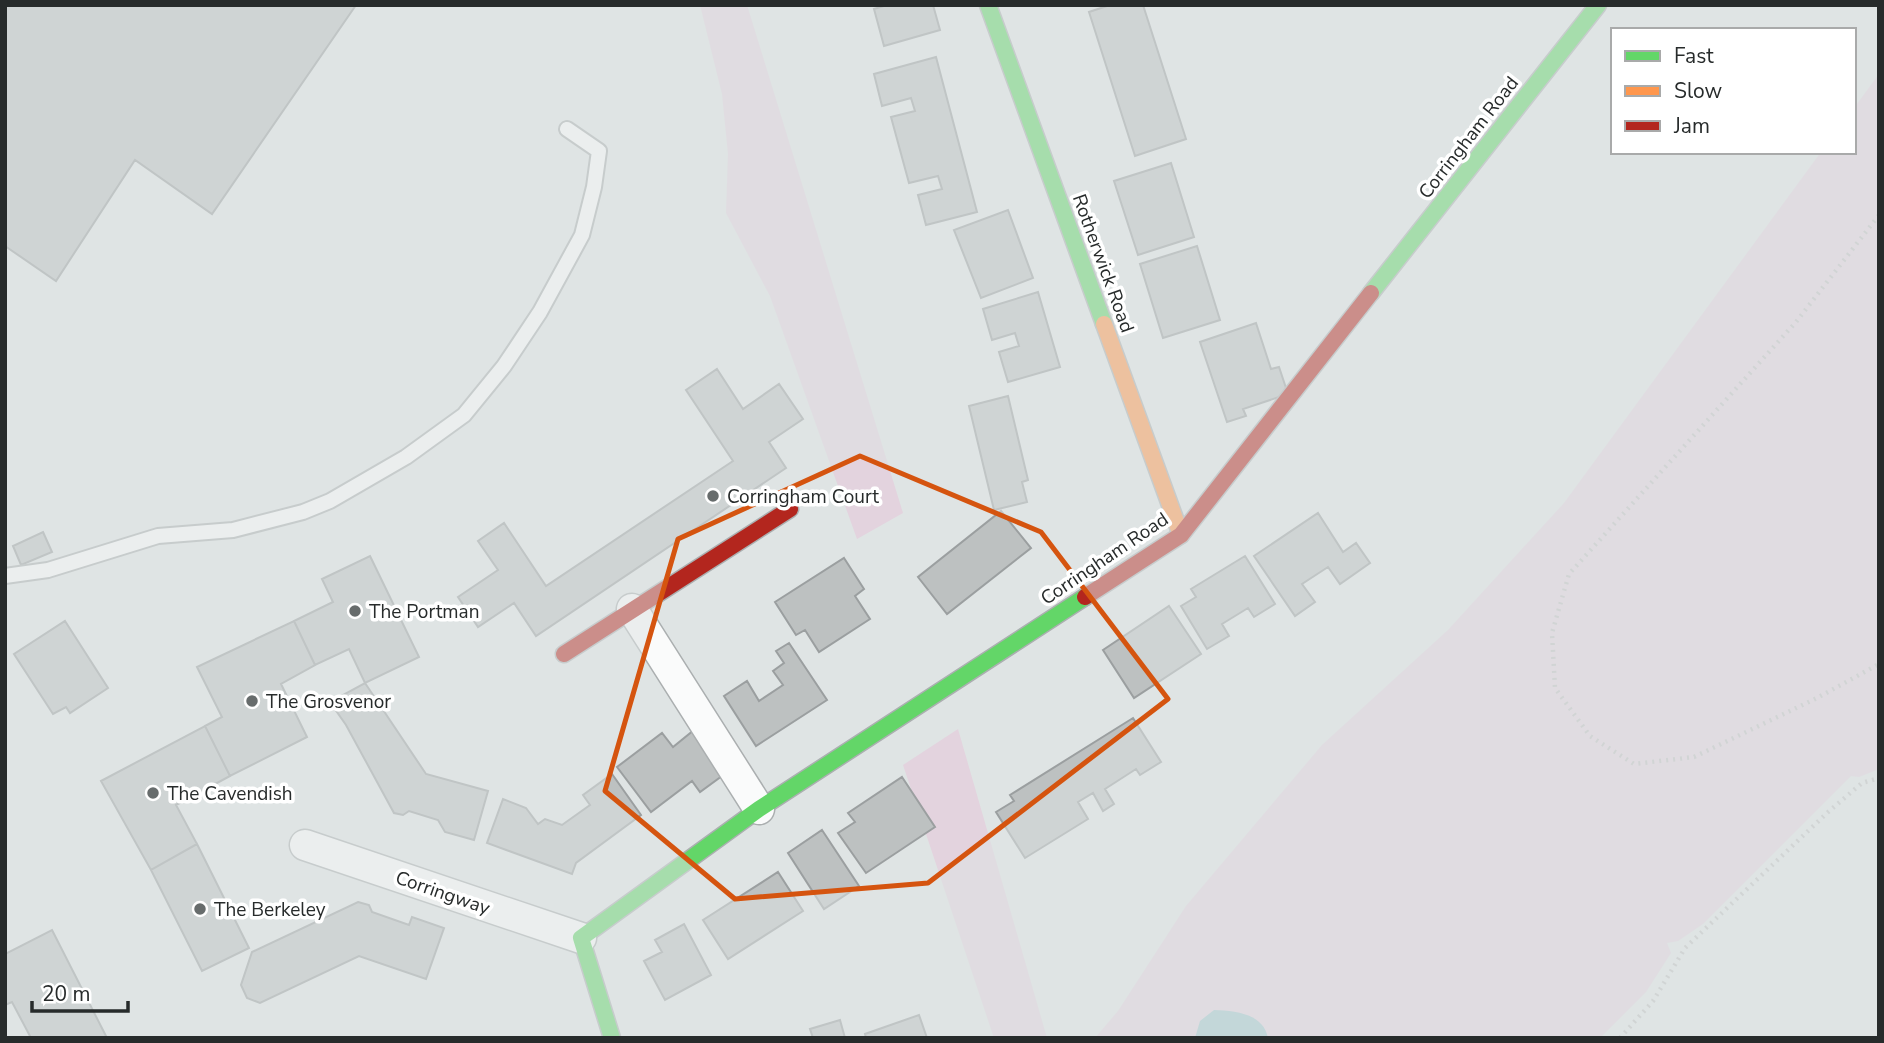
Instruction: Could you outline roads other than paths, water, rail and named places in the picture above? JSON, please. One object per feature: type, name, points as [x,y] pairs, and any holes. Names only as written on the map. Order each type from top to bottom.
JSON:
[{"type":"street","name":"Rotherwick Road","points":[[988,5],[1181,535]]},
{"type":"street","name":"Corringham Road","points":[[581,938],[759,809],[1181,535],[1598,5]]},
{"type":"street","points":[[564,654],[790,509]]},
{"type":"street","points":[[632,609],[759,809]]},
{"type":"street","name":"Corringway","points":[[305,845],[581,938]]},
{"type":"street","points":[[581,938],[612,1038]]},
{"type":"lane","points":[[5,576],[47,570],[158,536],[233,530],[303,512],[330,501],[406,457],[464,415],[504,366],[540,312],[582,235],[594,187],[599,151],[567,129]]},
{"type":"water","points":[[1214,1010],[1254,1018],[1265,1030],[1268,1038],[1195,1038],[1200,1021]]},
{"type":"place","name":"Corringham Court","points":[[713,496]]},
{"type":"place","name":"The Portman","points":[[355,611]]},
{"type":"place","name":"The Grosvenor","points":[[252,701]]},
{"type":"place","name":"The Cavendish","points":[[153,793]]},
{"type":"place","name":"The Berkeley","points":[[200,909]]}]
